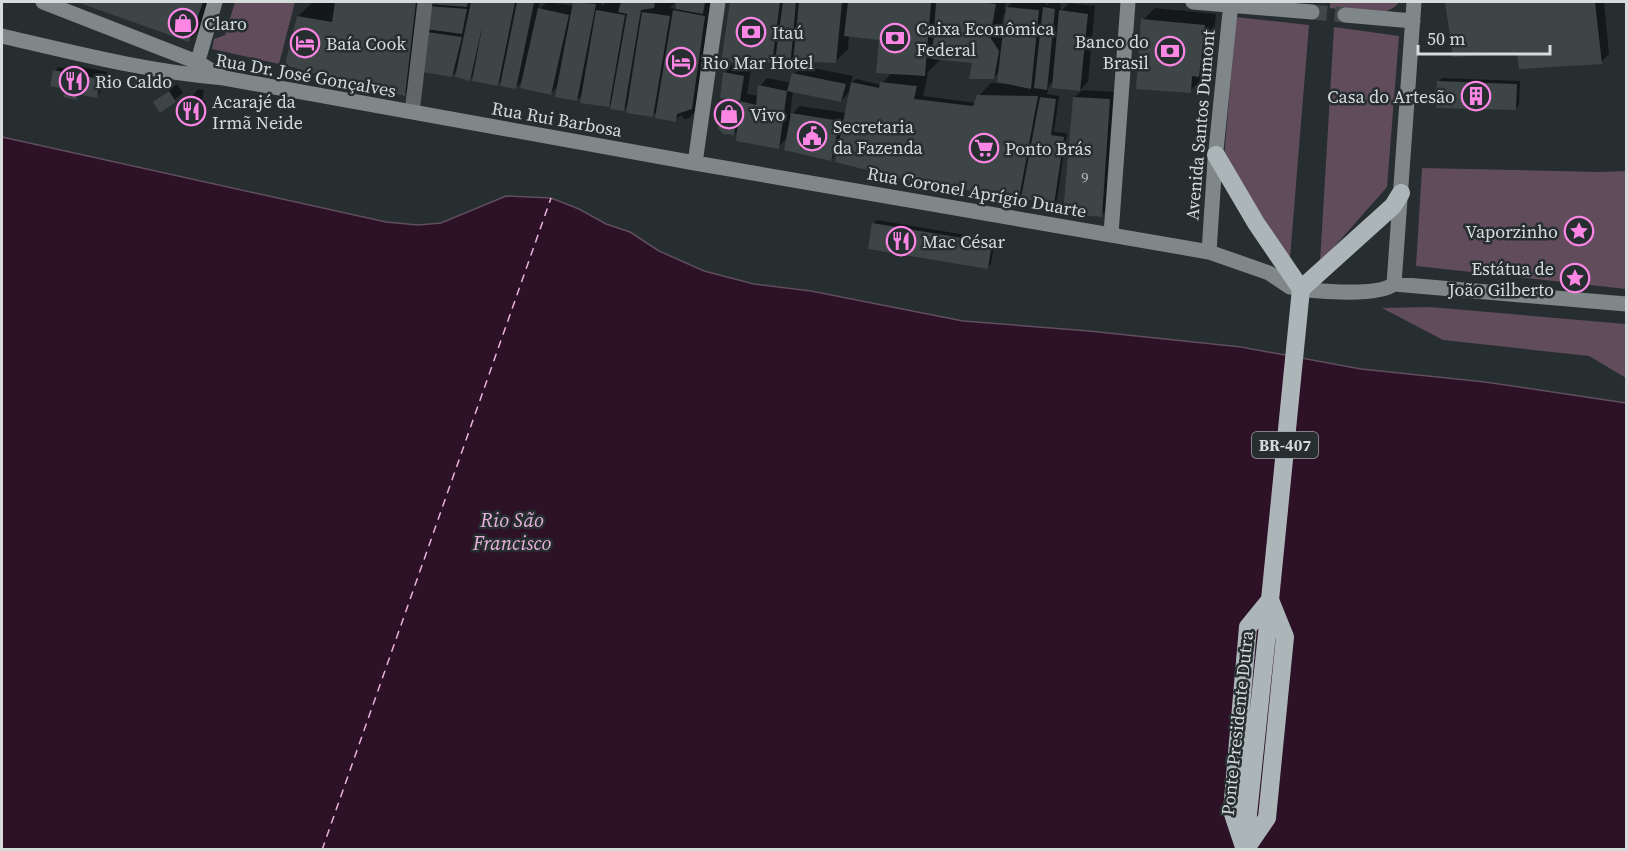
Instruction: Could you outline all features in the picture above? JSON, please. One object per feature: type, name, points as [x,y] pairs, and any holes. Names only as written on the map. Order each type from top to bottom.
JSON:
[{"type":"highway","points":[[1216,155],[1231,184],[1296,288],[1397,200]]},
{"type":"highway","name":"BR-407","points":[[1270,600],[1296,288]]},
{"type":"highway","name":"Ponte Presidente Dutra","points":[[1270,600],[1285,637],[1267,818],[1245,849],[1232,811],[1248,627],[1270,600]]},
{"type":"main road","points":[[44,2],[195,69]]},
{"type":"main road","points":[[195,69],[215,2]]},
{"type":"main road","points":[[695,163],[718,2]]},
{"type":"main road","points":[[1111,234],[1128,2]]},
{"type":"main road","points":[[1193,2],[1312,12]]},
{"type":"main road","points":[[1296,288],[1335,292],[1380,290],[1389,288],[1395,279],[1397,200],[1414,2]]},
{"type":"main road","name":"Avenida Santos Dumont","points":[[1209,252],[1231,4]]},
{"type":"main road","points":[[1345,15],[1413,21]]},
{"type":"main road","points":[[2,36],[109,61],[195,69]]},
{"type":"main road","name":"Rua Dr. José Gonçalves","points":[[195,69],[224,78],[413,108]]},
{"type":"main road","name":"Rua Rui Barbosa","points":[[413,108],[695,163]]},
{"type":"main road","name":"Rua Coronel Aprígio Duarte","points":[[695,163],[1209,252],[1269,273],[1296,288]]},
{"type":"main road","points":[[1395,279],[1626,304]]},
{"type":"street","points":[[413,108],[425,2]]},
{"type":"shaded area","points":[[235,2],[295,2],[279,64],[212,49],[214,39],[225,35]]},
{"type":"shaded area","points":[[1330,2],[1399,2],[1393,8],[1385,11],[1367,13],[1330,8]]},
{"type":"shaded area","points":[[1236,17],[1309,25],[1290,258],[1224,158]]},
{"type":"shaded area","points":[[1334,27],[1399,36],[1387,187],[1320,263]]},
{"type":"shaded area","points":[[1422,168],[1626,171],[1626,289],[1416,266]]},
{"type":"shaded area","points":[[1430,307],[1626,324],[1626,378],[1589,356],[1443,340],[1382,308]]},
{"type":"water","name":"Rio São Francisco","points":[[2,137],[386,222],[418,225],[441,223],[506,196],[551,198],[579,209],[606,224],[630,232],[659,251],[704,271],[754,284],[811,291],[963,321],[1241,347],[1361,369],[1485,382],[1626,403],[1626,849],[2,850]]},
{"type":"building","points":[[77,2],[203,2],[189,42]]},
{"type":"building","points":[[335,2],[416,2],[405,96],[285,65],[297,16],[332,22]]},
{"type":"building","points":[[430,2],[468,2],[467,7],[430,4]]},
{"type":"building","points":[[471,2],[515,2],[498,86],[472,81],[483,23],[470,81],[455,77]]},
{"type":"building","points":[[517,2],[534,3],[516,89],[500,86]]},
{"type":"building","points":[[573,2],[596,4],[577,101],[555,97]]},
{"type":"building","points":[[621,2],[655,2],[654,8],[641,10],[624,111],[610,109],[627,14],[618,12]]},
{"type":"building","points":[[675,2],[705,2],[703,14],[676,9]]},
{"type":"building","name":"Itaú","points":[[730,2],[780,2],[772,63],[721,62]]},
{"type":"building","points":[[783,2],[796,2],[790,69],[774,68]]},
{"type":"building","points":[[799,2],[842,2],[836,63],[793,61]]},
{"type":"building","name":"Caixa Econômica Federal","points":[[848,2],[931,2],[925,76],[876,73],[879,40],[844,36]]},
{"type":"building","points":[[936,2],[996,4],[990,37],[999,51],[994,79],[969,79],[972,63],[932,59]]},
{"type":"building","points":[[1445,2],[1595,2],[1602,64],[1519,69],[1517,53],[1453,57]]},
{"type":"building","points":[[428,6],[467,9],[462,34],[426,29]]},
{"type":"building","points":[[1006,7],[1039,10],[1031,89],[997,82]]},
{"type":"building","points":[[1043,7],[1055,9],[1047,90],[1034,88]]},
{"type":"building","points":[[538,8],[569,15],[551,95],[520,88]]},
{"type":"building","points":[[596,10],[625,15],[609,107],[580,103]]},
{"type":"building","name":"Rio Mar Hotel","points":[[673,10],[705,16],[692,109],[677,114],[676,122],[655,118]]},
{"type":"building","points":[[1059,10],[1088,14],[1080,91],[1052,88]]},
{"type":"building","points":[[642,12],[670,16],[653,117],[626,113]]},
{"type":"building","name":"Banco do Brasil","points":[[1141,19],[1205,25],[1199,77],[1192,76],[1191,93],[1136,89]]},
{"type":"building","points":[[427,32],[462,37],[452,77],[422,72]]},
{"type":"building","points":[[53,70],[100,79],[97,98],[77,94],[77,100],[63,97],[65,89],[50,86]]},
{"type":"building","points":[[723,72],[744,76],[740,101],[720,98]]},
{"type":"building","points":[[792,73],[846,84],[841,102],[787,91]]},
{"type":"building","name":"Casa do Artesão","points":[[1437,81],[1517,84],[1516,110],[1436,108]]},
{"type":"building","points":[[851,82],[879,88],[880,82],[917,86],[914,99],[973,106],[977,95],[1038,96],[1019,198],[918,183],[835,162]]},
{"type":"building","points":[[758,85],[787,91],[779,149],[736,141],[740,101],[756,105]]},
{"type":"building","points":[[169,91],[176,102],[160,113],[153,102]]},
{"type":"building","points":[[189,96],[197,98],[195,108],[199,109],[196,122],[180,119],[183,105],[187,106]]},
{"type":"building","points":[[1040,97],[1056,99],[1051,135],[1064,137],[1054,205],[1021,198]]},
{"type":"building","points":[[1073,97],[1110,99],[1102,217],[1063,214]]},
{"type":"building","name":"Vivo","points":[[722,101],[739,104],[734,135],[723,134],[718,128]]},
{"type":"building","name":"Secretaria da Fazenda","points":[[791,113],[840,121],[831,161],[784,150]]},
{"type":"building","points":[[872,223],[992,243],[988,269],[868,249]]},
{"type":"ferry route","points":[[322,850],[551,198]]},
{"type":"tunnel","points":[[1312,12],[1345,15]]},
{"type":"place","name":"Claro","points":[[183,23]]},
{"type":"place","name":"Itaú","points":[[751,32]]},
{"type":"place","name":"Caixa Econômica Federal","points":[[895,38]]},
{"type":"place","name":"Baía Cook","points":[[305,43]]},
{"type":"place","name":"Banco do Brasil","points":[[1170,51]]},
{"type":"place","name":"Rio Mar Hotel","points":[[681,62]]},
{"type":"place","name":"Rio Caldo","points":[[74,81]]},
{"type":"place","name":"Casa do Artesão","points":[[1476,96]]},
{"type":"place","name":"Acarajé da Irmã Neide","points":[[191,111]]},
{"type":"place","name":"Vivo","points":[[729,114]]},
{"type":"place","name":"Secretaria da Fazenda","points":[[812,136]]},
{"type":"place","name":"Ponto Brás","points":[[984,148]]},
{"type":"place","name":"Vaporzinho","points":[[1579,231]]},
{"type":"place","name":"Mac César","points":[[901,241]]},
{"type":"place","name":"Estátua de João Gilberto","points":[[1575,278]]}]
